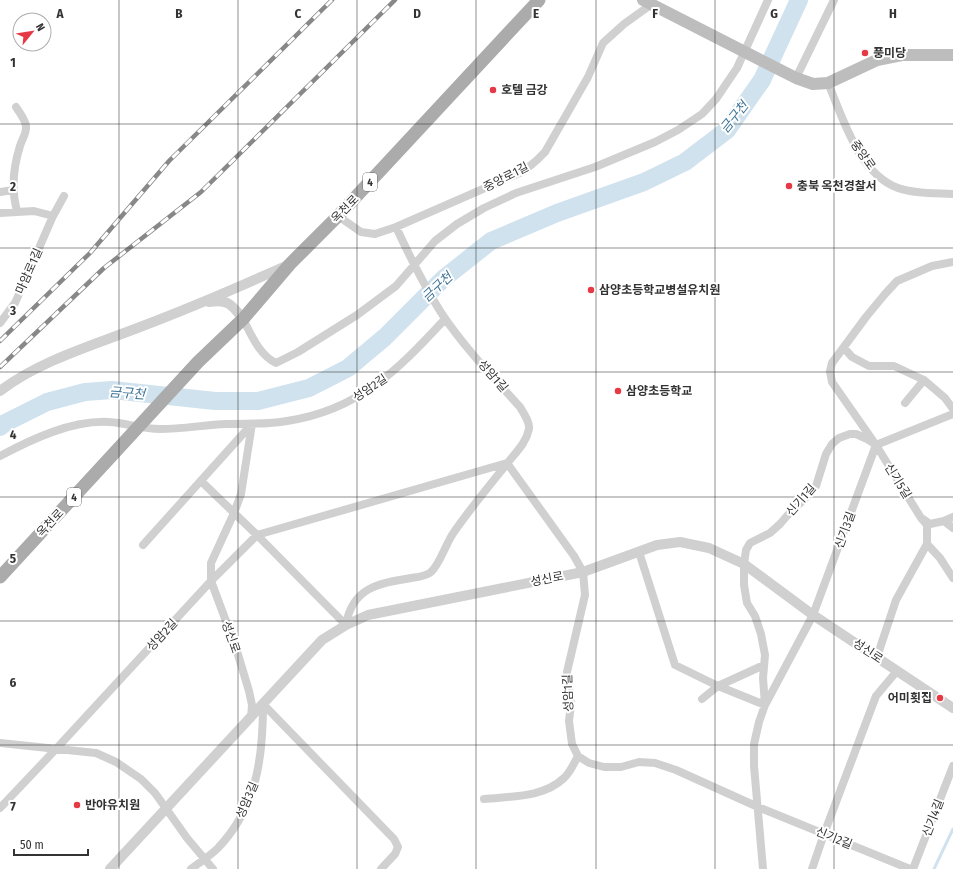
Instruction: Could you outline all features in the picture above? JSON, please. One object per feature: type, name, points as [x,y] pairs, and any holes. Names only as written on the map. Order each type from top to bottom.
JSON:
[{"type":"main road","name":"옥천로","points":[[0,577],[198,362],[243,319],[290,264],[338,216],[539,0]]},
{"type":"main road","points":[[651,1],[792,76],[813,84],[828,83],[877,60],[902,55],[953,55]]},
{"type":"street","points":[[203,302],[218,301],[231,304],[243,319],[263,354],[269,359],[276,362],[298,352],[357,315],[396,286],[415,268],[435,241],[457,224],[484,208],[516,193],[595,167],[655,142],[678,130],[702,114],[716,99],[736,68],[768,0]]},
{"type":"street","points":[[792,76],[834,0]]},
{"type":"street","name":"중앙로1길","points":[[338,216],[361,232],[375,234],[396,227],[524,171],[545,152],[588,76],[603,43],[651,1]]},
{"type":"street","name":"중앙로","points":[[828,83],[850,135],[864,160],[879,177],[897,187],[911,191],[953,194]]},
{"type":"street","points":[[16,107],[26,125],[26,132],[20,144],[15,164],[13,191],[16,208]]},
{"type":"street","points":[[0,192],[13,191]]},
{"type":"street","name":"마암로1길","points":[[0,323],[15,303],[52,216],[64,196]]},
{"type":"street","points":[[0,213],[16,208],[52,216]]},
{"type":"street","points":[[396,227],[415,268]]},
{"type":"street","points":[[953,262],[932,266],[897,281],[866,317],[832,363],[830,371],[832,382],[839,394],[876,445],[953,414]]},
{"type":"street","points":[[0,391],[16,379],[34,369],[203,302],[290,264]]},
{"type":"street","name":"성암1길","points":[[346,625],[347,614],[354,603],[362,594],[372,587],[381,583],[420,577],[431,573],[438,564],[443,550],[453,533],[507,463],[523,445],[529,429],[527,419],[520,407],[462,342],[443,316],[415,268]]},
{"type":"street","name":"성암2길","points":[[0,456],[27,442],[53,432],[95,422],[110,422],[158,429],[281,422],[327,412],[345,404],[380,383],[396,369],[443,316]]},
{"type":"street","points":[[844,348],[852,357],[869,366],[894,366],[924,380],[945,398],[953,409]]},
{"type":"street","points":[[905,403],[924,380]]},
{"type":"street","points":[[143,545],[252,424]]},
{"type":"street","points":[[211,581],[211,563],[241,494],[252,424]]},
{"type":"street","name":"신기1길","points":[[744,564],[746,550],[750,543],[775,529],[816,486],[826,454],[839,438],[850,434],[856,434],[876,445]]},
{"type":"street","name":"신기5길","points":[[876,445],[921,518],[928,525],[926,544]]},
{"type":"street","name":"신기3길","points":[[813,615],[876,445]]},
{"type":"street","points":[[257,534],[507,463]]},
{"type":"street","name":"성암1길","points":[[507,463],[574,556],[583,572],[585,595],[567,672],[571,704],[569,721],[570,736],[578,756]]},
{"type":"street","points":[[201,481],[257,534],[346,625]]},
{"type":"street","points":[[921,518],[930,524],[944,521],[953,517]]},
{"type":"street","points":[[944,521],[953,528]]},
{"type":"street","name":"성암2길","points":[[0,808],[211,581],[257,534]]},
{"type":"street","name":"성신로","points":[[110,869],[322,640],[346,625],[368,615],[583,572],[657,545],[680,542],[709,548],[744,564],[813,615],[953,708]]},
{"type":"street","points":[[877,657],[896,600],[926,544],[940,558],[953,578]]},
{"type":"street","points":[[639,552],[675,665],[718,686],[765,706]]},
{"type":"street","points":[[744,564],[744,585],[748,603],[762,634],[765,655],[763,678],[765,706]]},
{"type":"street","name":"성신로","points":[[211,581],[236,648],[249,691],[252,705],[250,718]]},
{"type":"street","points":[[763,869],[754,766],[754,744],[759,722],[765,706],[813,615]]},
{"type":"street","points":[[702,699],[718,686],[764,665]]},
{"type":"street","points":[[812,869],[876,696],[897,671]]},
{"type":"street","points":[[264,704],[394,839],[398,847],[395,854],[381,869]]},
{"type":"street","name":"성암3길","points":[[191,869],[217,849],[234,828],[254,788],[257,778],[263,734],[264,704]]},
{"type":"street","points":[[0,743],[96,753],[116,762],[141,779],[155,793],[187,838],[213,869]]},
{"type":"street","points":[[484,799],[533,794],[549,790],[565,777],[578,756],[589,763],[604,767],[621,766],[639,762],[654,763],[676,770],[758,807]]},
{"type":"street","name":"신기4길","points":[[913,869],[953,766]]},
{"type":"street","name":"신기2길","points":[[758,807],[910,869]]},
{"type":"waterway","name":"금구천","points":[[0,427],[47,402],[85,392],[112,390],[215,401],[258,401],[309,388],[348,368],[385,337],[443,279],[491,241],[557,213],[644,182],[685,162],[727,130],[762,80],[799,0]]},
{"type":"waterway","name":"금구천","points":[[934,869],[953,829]]},
{"type":"railway","points":[[0,341],[90,253],[169,161],[332,0]]},
{"type":"railway","points":[[0,367],[104,268],[201,192],[395,0]]},
{"type":"place","name":"풍미당","points":[[865,53]]},
{"type":"place","name":"호텔 금강","points":[[493,90]]},
{"type":"place","name":"충북 옥천경찰서","points":[[789,186]]},
{"type":"place","name":"삼양초등학교병설유치원","points":[[591,290]]},
{"type":"place","name":"삼양초등학교","points":[[618,391]]},
{"type":"place","name":"어미횟집","points":[[940,698]]},
{"type":"place","name":"반야유치원","points":[[77,805]]}]
